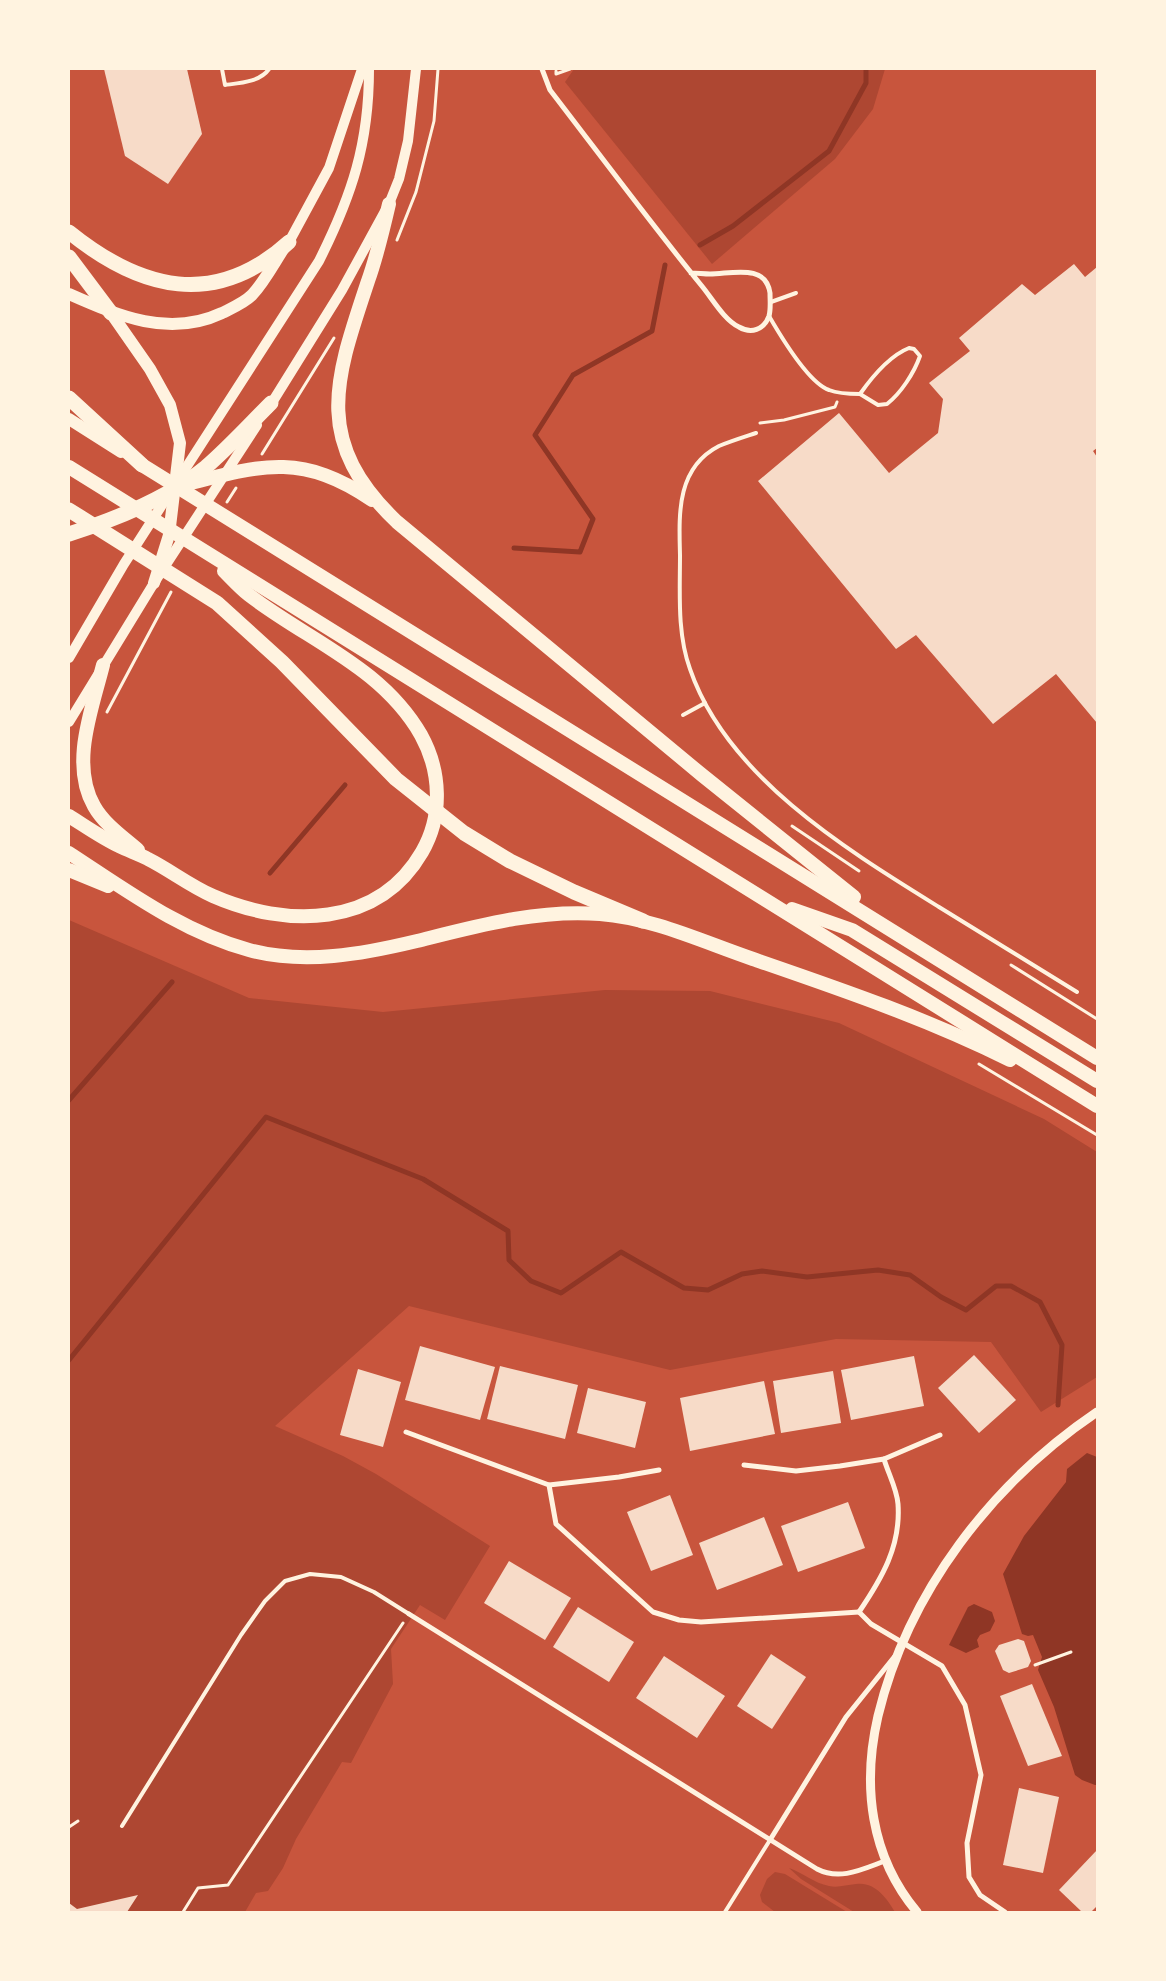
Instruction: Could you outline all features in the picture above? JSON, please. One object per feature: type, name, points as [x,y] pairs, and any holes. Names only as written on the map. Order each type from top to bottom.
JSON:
[{"type":"highway","points":[[381,506],[351,461],[342,438],[338,414],[338,393],[348,339],[371,272],[389,204]]},
{"type":"highway","points":[[69,232],[109,260],[136,274],[159,282],[180,285],[215,282],[242,273],[268,260],[288,242]]},
{"type":"highway","points":[[69,257],[110,313]]},
{"type":"highway","points":[[69,398],[142,465],[1097,1058]]},
{"type":"highway","points":[[175,487],[198,464],[272,403]]},
{"type":"highway","points":[[69,467],[1092,1102]]},
{"type":"highway","points":[[69,534],[128,512],[175,487],[262,468],[303,468],[324,474],[354,488],[381,506],[702,776],[905,938]]},
{"type":"highway","points":[[69,510],[217,603],[282,662],[396,779],[464,833],[510,861],[574,892],[643,920],[862,997],[992,1052],[1092,1102]]},
{"type":"highway","points":[[69,816],[118,846],[148,858],[212,896],[236,904],[293,916],[320,916],[346,912],[379,898],[398,884],[412,868],[424,849],[432,828],[438,796],[431,757],[421,735],[403,709],[391,696],[342,654],[249,595],[203,551]]},
{"type":"highway","points":[[103,665],[85,740],[83,762],[86,790],[95,808],[108,823],[148,858]]},
{"type":"highway","points":[[69,853],[141,900],[205,935],[249,950],[278,956],[316,957],[349,955],[380,950],[521,917],[561,912],[601,914],[643,920]]},
{"type":"highway","points":[[69,870],[141,900]]},
{"type":"highway","points":[[768,901],[852,930],[1097,1081]]},
{"type":"main road","points":[[69,294],[110,313],[151,324],[171,325],[188,324],[214,317],[237,306],[251,296],[288,242],[320,187],[329,168],[362,69]]},
{"type":"main road","points":[[198,464],[319,261],[338,223],[354,184],[363,149],[369,100],[369,69]]},
{"type":"main road","points":[[69,722],[154,583],[272,403],[342,290],[389,204],[399,179],[408,141],[416,69]]},
{"type":"main road","points":[[110,313],[150,369],[170,405],[179,433],[180,452],[166,551],[154,583]]},
{"type":"main road","points":[[69,419],[142,465]]},
{"type":"main road","points":[[69,658],[124,564],[175,487]]},
{"type":"street","points":[[542,69],[550,90],[691,272],[737,327],[756,331],[764,326],[769,316],[770,302],[769,286],[762,277],[753,272],[709,274],[691,272]]},
{"type":"street","points":[[917,1912],[897,1884],[886,1861],[872,1816],[870,1769],[874,1733],[896,1654],[912,1618],[938,1576],[974,1526],[1003,1492],[1038,1458],[1097,1412]]},
{"type":"street","points":[[406,1432],[549,1485],[619,1477],[658,1470]]},
{"type":"street","points":[[744,1464],[796,1471],[884,1459],[940,1435]]},
{"type":"street","points":[[859,1612],[877,1586],[894,1552],[898,1503],[884,1459]]},
{"type":"street","points":[[549,1485],[556,1524],[653,1612],[679,1620],[701,1622],[859,1612],[871,1624],[942,1666],[965,1705],[981,1775],[967,1843],[969,1877],[980,1895],[1005,1912]]},
{"type":"street","points":[[409,1614],[817,1869],[831,1874],[852,1873],[886,1861]]},
{"type":"street","points":[[770,1840],[846,1717],[896,1654]]},
{"type":"lane","points":[[222,69],[225,85],[252,81],[266,74],[269,69]]},
{"type":"lane","points":[[770,302],[796,293]]},
{"type":"lane","points":[[769,316],[790,351],[822,386],[840,393],[860,394],[878,405],[887,404],[896,396],[916,366],[920,356],[909,348],[903,350],[889,362],[860,394]]},
{"type":"lane","points":[[756,432],[717,447],[698,463],[685,484],[680,503],[681,635],[690,671],[705,703],[732,742],[766,782],[799,813],[866,862],[1078,992]]},
{"type":"lane","points":[[683,715],[705,703]]},
{"type":"lane","points":[[122,1826],[240,1636],[265,1601],[285,1581],[310,1574],[341,1576],[374,1592],[409,1614]]},
{"type":"lane","points":[[725,1912],[770,1840]]},
{"type":"path","points":[[395,247],[416,192],[434,121],[438,69]]},
{"type":"path","points":[[555,69],[556,74],[570,69]]},
{"type":"path","points":[[262,468],[262,454],[332,340],[338,336],[348,339]]},
{"type":"path","points":[[745,437],[758,424],[784,420],[835,407],[840,393]]},
{"type":"path","points":[[104,719],[157,615],[171,592]]},
{"type":"path","points":[[788,823],[861,872]]},
{"type":"path","points":[[1003,960],[1097,1019]]},
{"type":"path","points":[[978,1063],[1097,1135]]},
{"type":"path","points":[[183,1912],[198,1888],[228,1885],[409,1614]]},
{"type":"path","points":[[1035,1665],[1071,1652]]},
{"type":"path","points":[[69,1827],[78,1822]]},
{"type":"shaded area","points":[[574,69],[885,69],[873,109],[835,159],[712,264],[565,82]]},
{"type":"shaded area","points":[[69,920],[249,998],[383,1012],[605,990],[710,991],[839,1023],[1044,1119],[1097,1152],[1097,1377],[1041,1412],[991,1342],[836,1339],[670,1370],[409,1306],[275,1426],[343,1456],[376,1474],[490,1546],[445,1620],[420,1605],[391,1649],[393,1684],[351,1763],[342,1762],[296,1839],[283,1868],[268,1891],[256,1893],[245,1912],[69,1912]]},
{"type":"shaded area","points":[[1087,1453],[1097,1457],[1097,1785],[1082,1780],[1075,1775],[1054,1707],[1038,1670],[1042,1657],[1033,1635],[1022,1634],[1003,1574],[1024,1536],[1066,1482],[1067,1469]]},
{"type":"shaded area","points":[[974,1604],[992,1612],[995,1621],[990,1631],[980,1635],[977,1640],[979,1647],[966,1653],[949,1645],[968,1607]]},
{"type":"shaded area","points":[[789,1868],[818,1883],[829,1886],[869,1885],[884,1896],[895,1912],[854,1912],[801,1879]]},
{"type":"shaded area","points":[[775,1872],[785,1874],[847,1912],[775,1912],[762,1902],[760,1895],[767,1879]]},
{"type":"building","points":[[104,69],[187,69],[202,134],[168,184],[125,156]]},
{"type":"building","points":[[1074,264],[1085,277],[1097,267],[1097,448],[1093,451],[1097,457],[1097,723],[1056,674],[993,724],[916,635],[896,649],[758,481],[839,413],[889,473],[938,433],[943,399],[929,383],[970,351],[959,338],[1022,284],[1035,295]]},
{"type":"building","points":[[420,1346],[495,1367],[480,1420],[405,1400]]},
{"type":"building","points":[[974,1355],[1016,1400],[979,1433],[938,1388]]},
{"type":"building","points":[[914,1356],[924,1406],[851,1420],[841,1370]]},
{"type":"building","points":[[500,1366],[578,1385],[565,1439],[487,1419]]},
{"type":"building","points":[[358,1369],[401,1382],[383,1447],[340,1435]]},
{"type":"building","points":[[833,1371],[841,1423],[781,1433],[773,1381]]},
{"type":"building","points":[[764,1381],[775,1434],[690,1451],[680,1398]]},
{"type":"building","points":[[588,1388],[646,1402],[635,1448],[577,1433]]},
{"type":"building","points":[[670,1495],[693,1555],[651,1571],[627,1512]]},
{"type":"building","points":[[848,1502],[865,1548],[798,1572],[781,1526]]},
{"type":"building","points":[[764,1517],[783,1565],[717,1590],[699,1543]]},
{"type":"building","points":[[509,1561],[571,1598],[545,1640],[484,1603]]},
{"type":"building","points":[[578,1607],[634,1642],[609,1682],[553,1647]]},
{"type":"building","points":[[1018,1639],[1024,1641],[1031,1661],[1028,1667],[1009,1673],[1003,1670],[995,1651],[999,1645]]},
{"type":"building","points":[[771,1654],[806,1677],[772,1729],[737,1706]]},
{"type":"building","points":[[664,1656],[725,1696],[697,1738],[636,1698]]},
{"type":"building","points":[[1032,1684],[1062,1756],[1028,1766],[1000,1696]]},
{"type":"building","points":[[1019,1788],[1059,1797],[1043,1873],[1003,1865]]},
{"type":"building","points":[[1097,1850],[1097,1906],[1091,1912],[1082,1912],[1059,1890]]},
{"type":"building","points":[[138,1895],[127,1912],[69,1912],[69,1903],[77,1909]]},
{"type":"waterway","points":[[700,245],[733,226],[829,151],[866,83],[866,69]]},
{"type":"waterway","points":[[514,548],[580,552],[593,519],[535,435],[573,375],[652,331],[665,265]]},
{"type":"waterway","points":[[270,873],[345,785]]},
{"type":"waterway","points":[[69,1100],[172,982]]},
{"type":"waterway","points":[[69,1360],[266,1117],[423,1179],[508,1231],[509,1260],[531,1281],[561,1293],[621,1252],[684,1288],[708,1290],[742,1274],[762,1271],[807,1277],[878,1270],[910,1275],[941,1297],[966,1310],[996,1286],[1011,1286],[1040,1302],[1062,1345],[1058,1405]]}]
